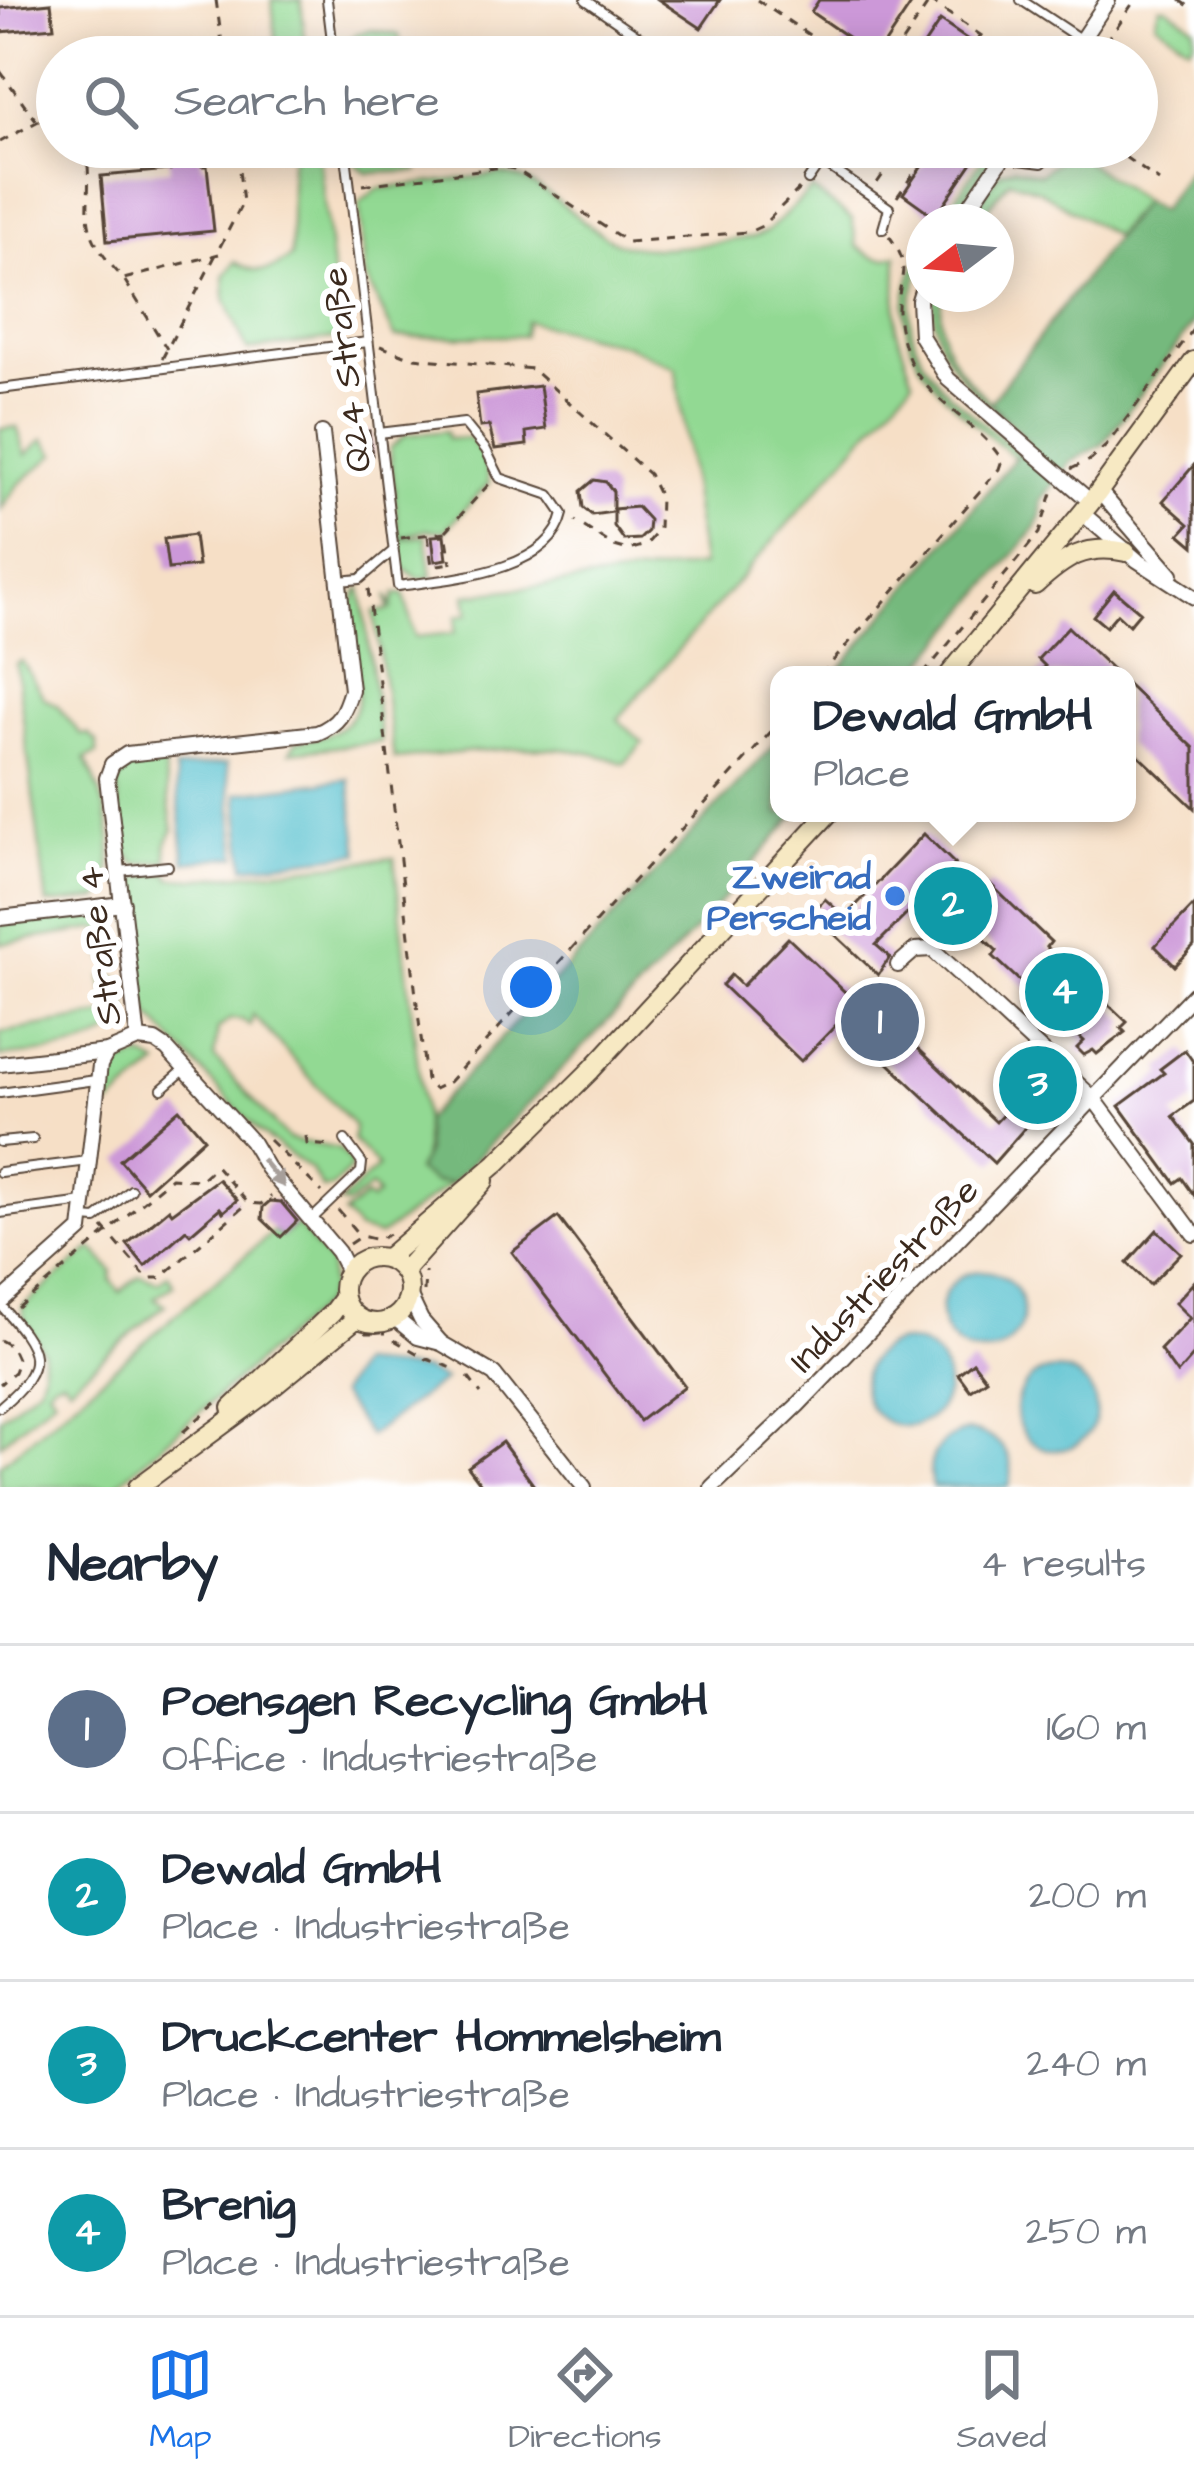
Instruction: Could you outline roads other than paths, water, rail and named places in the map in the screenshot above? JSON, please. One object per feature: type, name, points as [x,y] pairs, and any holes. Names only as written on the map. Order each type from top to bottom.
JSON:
[{"type":"main road","points":[[957,666],[1091,502],[1194,361]]},
{"type":"main road","points":[[1003,610],[1073,553],[1093,548],[1126,552]]},
{"type":"main road","points":[[351,1321],[344,1298],[348,1272],[372,1256],[387,1258],[412,1250],[472,1199],[497,1163],[591,1070],[821,822]]},
{"type":"main road","points":[[138,1487],[263,1395],[351,1321],[404,1325],[409,1294],[404,1271],[412,1250]]},
{"type":"main road","points":[[387,1258],[404,1271]]},
{"type":"main road","points":[[213,1430],[254,1383],[344,1298]]},
{"type":"street","points":[[1084,36],[1108,0]]},
{"type":"street","points":[[971,204],[996,168]]},
{"type":"street","points":[[920,312],[921,336],[947,379],[1188,592]]},
{"type":"street","points":[[322,433],[339,581]]},
{"type":"street","points":[[1091,502],[1126,552],[1188,592]]},
{"type":"street","name":"Straße 4","points":[[339,581],[352,690],[334,726],[316,733],[127,754],[112,764],[107,778],[138,1039],[155,1041],[251,1141],[267,1168],[338,1252],[348,1272]]},
{"type":"street","points":[[0,918],[123,904]]},
{"type":"street","points":[[898,964],[915,950],[932,949],[1094,1099],[1194,1234]]},
{"type":"street","name":"Industriestraße","points":[[712,1487],[798,1405],[1194,994]]},
{"type":"street","points":[[0,1064],[107,1052],[138,1039]]},
{"type":"street","points":[[3,1307],[87,1217],[89,1161],[97,1140],[96,1080],[107,1052]]},
{"type":"street","points":[[404,1325],[494,1374],[584,1487]]},
{"type":"lane","points":[[327,0],[331,36]]},
{"type":"lane","points":[[586,0],[638,36]]},
{"type":"lane","points":[[1022,0],[1075,36]]},
{"type":"lane","name":"Q24 Straße","points":[[348,168],[379,434],[398,586],[497,569],[534,552],[552,537],[563,514],[550,495],[498,475],[486,450],[464,423],[379,434]]},
{"type":"lane","points":[[808,180],[816,168]]},
{"type":"lane","points":[[831,168],[889,208],[883,229]]},
{"type":"lane","points":[[0,389],[368,342]]},
{"type":"lane","points":[[339,581],[367,575],[394,551]]},
{"type":"lane","points":[[119,871],[168,866]]},
{"type":"lane","points":[[162,1089],[185,1069]]},
{"type":"lane","points":[[0,1093],[96,1080]]},
{"type":"lane","points":[[0,1142],[33,1139]]},
{"type":"lane","points":[[312,1219],[361,1172],[362,1163],[344,1145]]},
{"type":"lane","points":[[0,1172],[89,1161]]},
{"type":"lane","points":[[0,1213],[87,1217],[131,1190]]},
{"type":"lane","points":[[0,1407],[34,1376],[37,1355],[3,1307]]},
{"type":"water","points":[[227,763],[237,856],[185,862],[175,769]]},
{"type":"water","points":[[349,779],[359,853],[245,867],[237,793]]},
{"type":"water","points":[[982,1271],[1011,1283],[1023,1312],[1011,1341],[982,1353],[953,1341],[941,1312],[953,1283]]},
{"type":"water","points":[[905,1342],[935,1354],[947,1384],[935,1414],[905,1426],[875,1414],[863,1384],[875,1354]]},
{"type":"water","points":[[358,1364],[424,1370],[444,1380],[369,1436],[339,1394]]},
{"type":"water","points":[[1056,1370],[1084,1382],[1096,1410],[1084,1438],[1056,1450],[1028,1438],[1016,1410],[1028,1382]]},
{"type":"water","points":[[968,1431],[1004,1448],[1011,1466],[1009,1487],[932,1487],[936,1450],[949,1438]]},
{"type":"place","name":"Zweirad Perscheid","points":[[895,896]]},
{"type":"place","name":"Dewald GmbH","points":[[953,906]]},
{"type":"place","name":"Brenig","points":[[1064,992]]},
{"type":"place","name":"Poensgen Recycling GmbH","points":[[880,1022]]},
{"type":"place","name":"Druckcenter Hommelsheim","points":[[1038,1085]]}]
